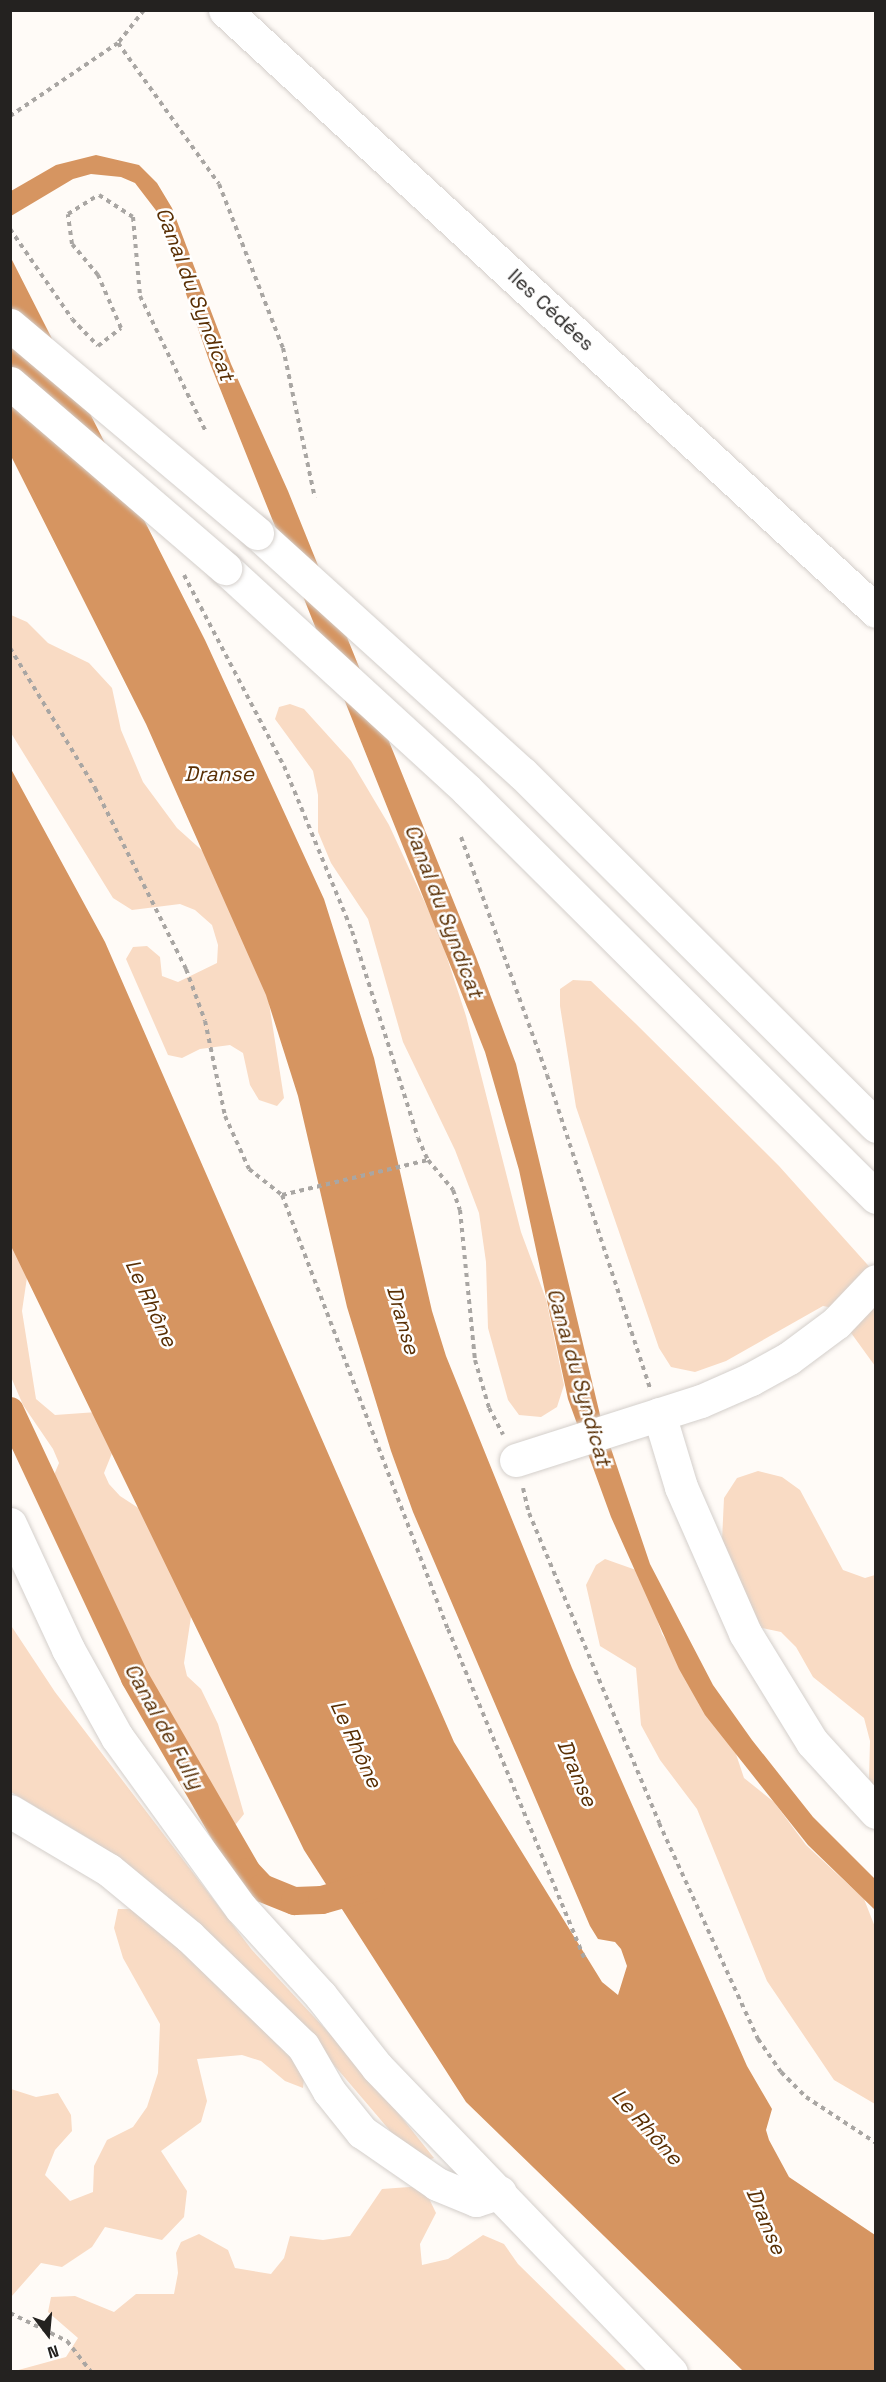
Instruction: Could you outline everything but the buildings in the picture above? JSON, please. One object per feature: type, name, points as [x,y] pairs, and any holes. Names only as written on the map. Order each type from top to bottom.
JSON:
[{"type":"main road","name":"Iles Cédées","points":[[225,10],[876,611]]},
{"type":"main road","points":[[10,325],[257,533],[522,773],[876,1126]]},
{"type":"main road","points":[[10,382],[225,568],[467,790],[876,1197]]},
{"type":"main road","points":[[733,982],[876,1116]]},
{"type":"main road","points":[[531,1455],[701,1401],[789,1358],[836,1323],[876,1281]]},
{"type":"main road","points":[[648,1418],[745,1632],[812,1742],[876,1812]]},
{"type":"main road","points":[[10,1524],[68,1649],[117,1737],[241,1908],[321,1996],[378,2067],[671,2372]]},
{"type":"main road","points":[[10,1811],[109,1870],[189,1936],[303,2046],[329,2091],[362,2132],[437,2184],[476,2200],[500,2192]]},
{"type":"path","points":[[10,116],[118,43],[144,10]]},
{"type":"path","points":[[118,43],[219,184],[282,348],[315,498]]},
{"type":"path","points":[[10,229],[72,320],[98,346],[121,328],[98,275],[72,243],[68,214],[99,195],[134,217],[141,296],[207,432]]},
{"type":"path","points":[[183,573],[253,703],[312,835],[352,931],[404,1100],[428,1160],[453,1190],[460,1210],[475,1360],[489,1408],[531,1455],[529,1513],[659,1823],[750,2024],[768,2055],[792,2084],[876,2143]]},
{"type":"path","points":[[10,648],[95,788],[186,969],[205,1021],[225,1116],[249,1169],[282,1195],[448,1629],[584,1958]]},
{"type":"path","points":[[461,837],[547,1075],[648,1418]]},
{"type":"path","points":[[282,1195],[428,1160]]},
{"type":"path","points":[[10,2313],[67,2342],[92,2372]]},
{"type":"shaded area","points":[[11,615],[27,622],[48,643],[89,663],[112,688],[121,730],[143,782],[177,828],[226,872],[262,959],[284,1098],[277,1106],[259,1100],[250,1085],[243,1053],[230,1045],[200,1049],[182,1058],[168,1055],[126,959],[133,947],[147,946],[160,957],[162,976],[178,982],[217,963],[218,945],[212,925],[195,910],[180,904],[132,910],[113,898],[11,733]]},
{"type":"shaded area","points":[[290,704],[304,709],[351,761],[389,825],[439,933],[466,1016],[521,1232],[546,1299],[564,1385],[557,1407],[541,1417],[519,1415],[508,1400],[488,1328],[486,1262],[479,1213],[455,1150],[403,1042],[368,919],[331,863],[318,832],[318,795],[313,771],[275,719],[279,707]]},
{"type":"shaded area","points":[[573,980],[591,981],[635,1023],[779,1166],[875,1273],[875,1366],[833,1308],[823,1306],[726,1361],[695,1372],[671,1367],[659,1348],[576,1107],[560,1006],[560,989]]},
{"type":"shaded area","points":[[10,1232],[29,1264],[22,1311],[36,1399],[55,1415],[111,1411],[121,1431],[104,1473],[109,1484],[120,1496],[166,1526],[196,1584],[184,1663],[187,1676],[201,1689],[218,1724],[244,1814],[236,1824],[224,1823],[209,1810],[73,1534],[54,1509],[51,1482],[59,1463],[53,1449],[23,1405],[11,1377]]},
{"type":"shaded area","points":[[758,1471],[782,1477],[800,1490],[843,1570],[865,1578],[875,1575],[875,1789],[869,1779],[870,1741],[864,1718],[813,1677],[796,1647],[781,1632],[725,1620],[719,1604],[724,1498],[737,1478]]},
{"type":"shaded area","points":[[605,1559],[636,1570],[647,1589],[662,1634],[733,1745],[744,1778],[774,1802],[806,1845],[864,1899],[875,1927],[875,2104],[834,2080],[767,1981],[697,1809],[660,1760],[641,1725],[636,1668],[600,1646],[586,1585],[596,1565]]},
{"type":"shaded area","points":[[10,1624],[55,1692],[252,1950],[367,2074],[434,2158],[428,2160],[409,2153],[305,2031],[134,1871],[93,1841],[11,1792]]},
{"type":"shaded area","points":[[118,1909],[134,1909],[306,2059],[303,2088],[285,2081],[261,2061],[242,2055],[197,2059],[207,2101],[201,2122],[161,2151],[187,2191],[184,2217],[162,2240],[105,2227],[92,2247],[62,2267],[41,2263],[11,2297],[11,2089],[36,2097],[58,2093],[71,2115],[72,2131],[55,2150],[45,2175],[70,2201],[93,2192],[94,2166],[107,2140],[133,2127],[147,2107],[158,2073],[160,2024],[123,1958],[114,1928]]},
{"type":"shaded area","points":[[423,2186],[436,2213],[420,2244],[422,2265],[448,2259],[483,2235],[504,2244],[518,2264],[627,2371],[11,2372],[66,2357],[78,2338],[48,2312],[51,2297],[75,2296],[114,2312],[136,2294],[174,2294],[178,2273],[176,2253],[181,2242],[199,2234],[228,2250],[235,2268],[271,2274],[284,2258],[290,2236],[323,2240],[350,2236],[382,2189]]},
{"type":"water","name":"Canal du Syndicat","points":[[96,155],[139,165],[157,183],[172,208],[231,364],[288,491],[476,957],[516,1064],[601,1419],[650,1564],[713,1685],[752,1740],[813,1817],[875,1879],[875,1910],[808,1845],[705,1715],[679,1669],[611,1517],[568,1399],[519,1170],[485,1052],[211,366],[158,213],[135,183],[121,177],[91,174],[73,179],[11,216],[11,191],[56,165]]},
{"type":"water","points":[[11,258],[205,640],[324,899],[374,1058],[432,1311],[446,1356],[572,1668],[747,2066],[772,2109],[766,2130],[769,2140],[789,2177],[875,2235],[875,2371],[743,2371],[466,2102],[304,1850],[11,1246],[11,769],[105,942],[454,1742],[602,1982],[618,1995],[627,1966],[621,1949],[615,1942],[598,1939],[590,1926],[413,1512],[391,1451],[347,1307],[298,1096],[266,995],[146,724],[11,456]]},
{"type":"waterway","name":"Canal de Fully","points":[[10,1411],[135,1678],[247,1872],[262,1888],[295,1901],[322,1900],[371,1886]]},
{"type":"water label","name":"Dranse","points":[[219,774]]},
{"type":"water label","name":"Le Rhône","points":[[151,1303]]},
{"type":"water label","name":"Dranse","points":[[403,1320]]},
{"type":"water label","name":"Le Rhône","points":[[356,1744]]},
{"type":"water label","name":"Dranse","points":[[577,1773]]},
{"type":"water label","name":"Le Rhône","points":[[647,2127]]},
{"type":"water label","name":"Dranse","points":[[766,2221]]}]
